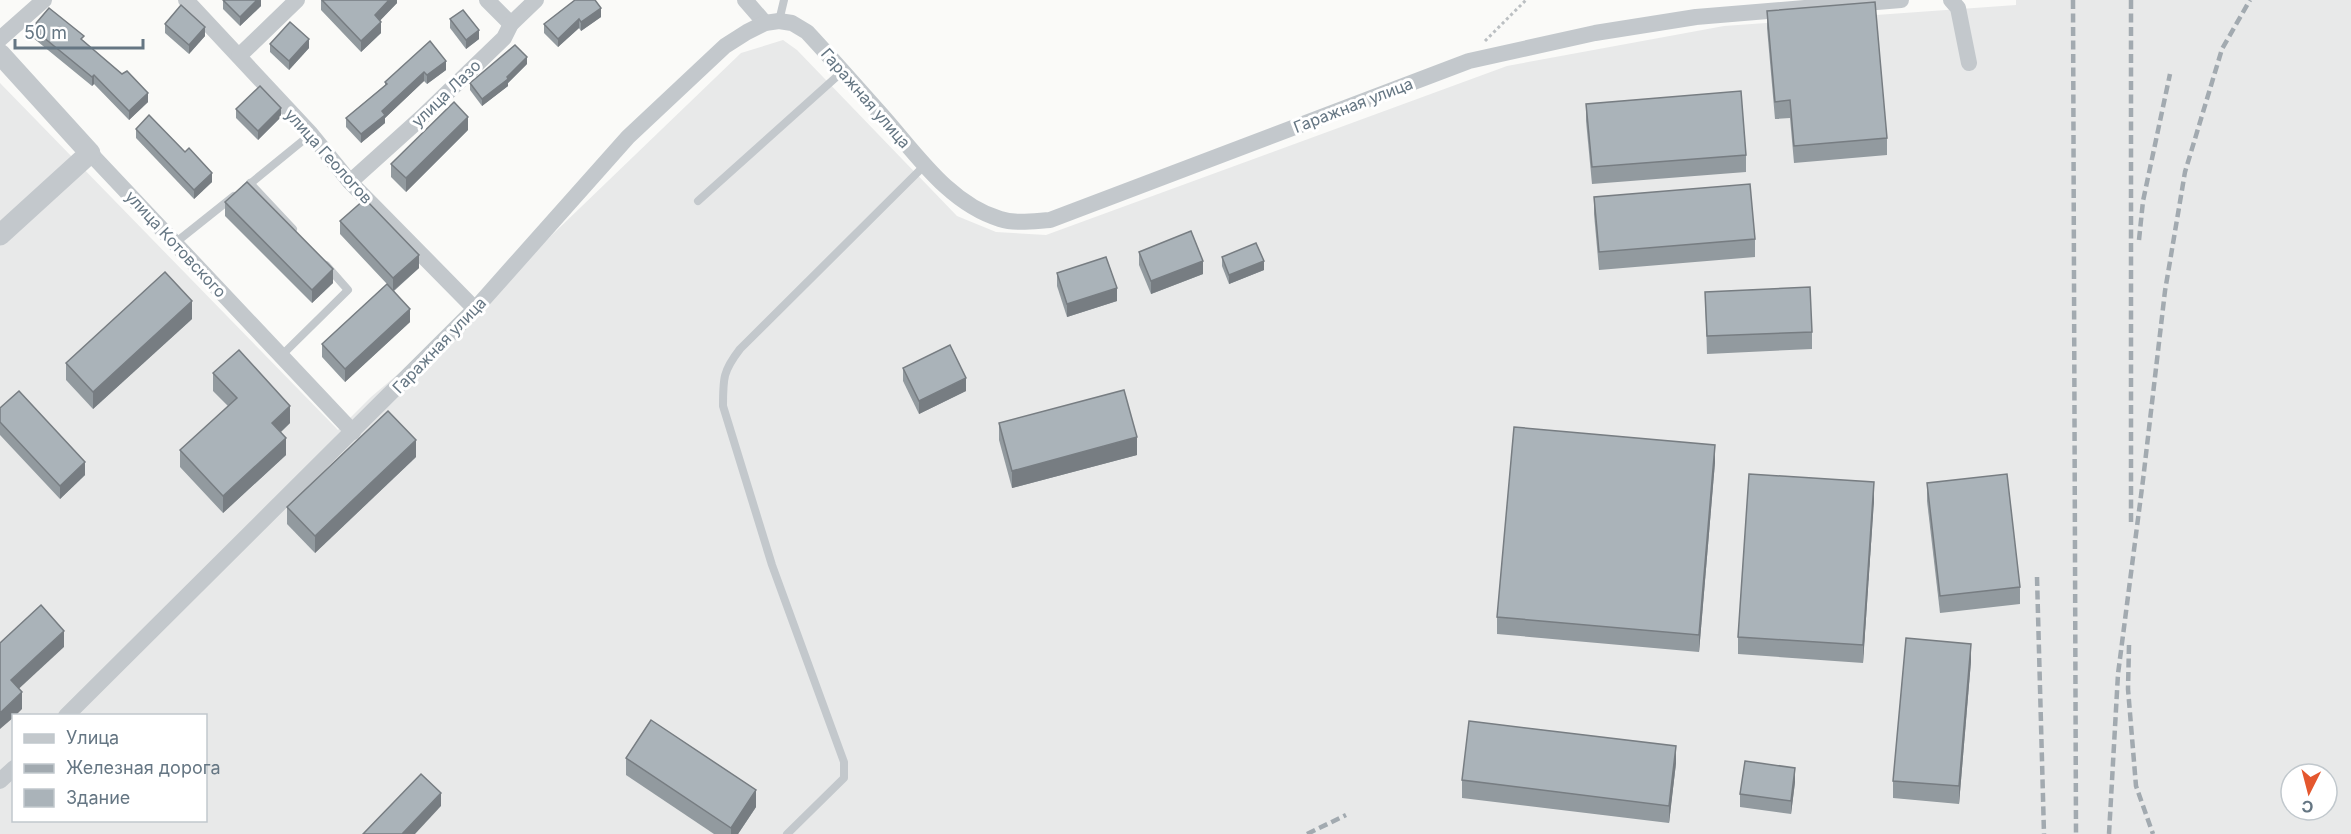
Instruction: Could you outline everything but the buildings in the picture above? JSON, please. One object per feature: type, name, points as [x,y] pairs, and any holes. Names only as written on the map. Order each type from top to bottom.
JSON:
[{"type":"street","points":[[0,39],[44,0]]},
{"type":"street","name":"улица Геологов","points":[[186,0],[311,134],[350,182],[475,309]]},
{"type":"street","points":[[239,56],[297,0]]},
{"type":"street","points":[[487,0],[512,24]]},
{"type":"street","name":"улица Лазо","points":[[350,182],[504,38],[512,24],[536,0]]},
{"type":"street","points":[[745,0],[772,22]]},
{"type":"street","name":"Гаражная улица","points":[[68,714],[475,309],[628,136],[725,46],[772,22],[792,23],[807,32],[925,165],[957,196],[981,212],[1002,220],[1023,222],[1050,220],[1469,61],[1595,33],[1696,17],[1901,0]]},
{"type":"street","points":[[1951,0],[1958,8],[1969,63]]},
{"type":"street","name":"улица Котовского","points":[[0,54],[353,432]]},
{"type":"street","points":[[0,235],[90,153]]},
{"type":"street","points":[[0,781],[12,770]]},
{"type":"lane","points":[[772,22],[784,0]]},
{"type":"lane","points":[[698,201],[843,70]]},
{"type":"lane","points":[[175,243],[311,134]]},
{"type":"lane","points":[[787,834],[844,778],[844,762],[772,566],[723,406],[726,366],[740,349],[925,165]]},
{"type":"lane","points":[[250,183],[303,240]]},
{"type":"lane","points":[[281,356],[348,290],[318,257]]},
{"type":"path","points":[[1469,61],[1490,35],[1526,0]]},
{"type":"shaded area","points":[[2016,0],[2351,0],[2351,834],[0,834],[0,83],[338,430],[371,397],[475,309],[741,53],[783,40],[797,50],[957,216],[996,232],[1046,235],[1507,66],[1724,26],[2016,5]]},
{"type":"railway","points":[[2073,0],[2076,834]]},
{"type":"railway","points":[[2131,0],[2131,522]]},
{"type":"railway","points":[[2109,834],[2118,674],[2165,291],[2185,172],[2222,49],[2250,0]]},
{"type":"railway","points":[[2139,240],[2143,201],[2170,74]]},
{"type":"railway","points":[[2037,577],[2044,834]]},
{"type":"railway","points":[[2129,645],[2128,689],[2136,786],[2153,834]]},
{"type":"railway","points":[[1307,834],[1346,815]]}]
